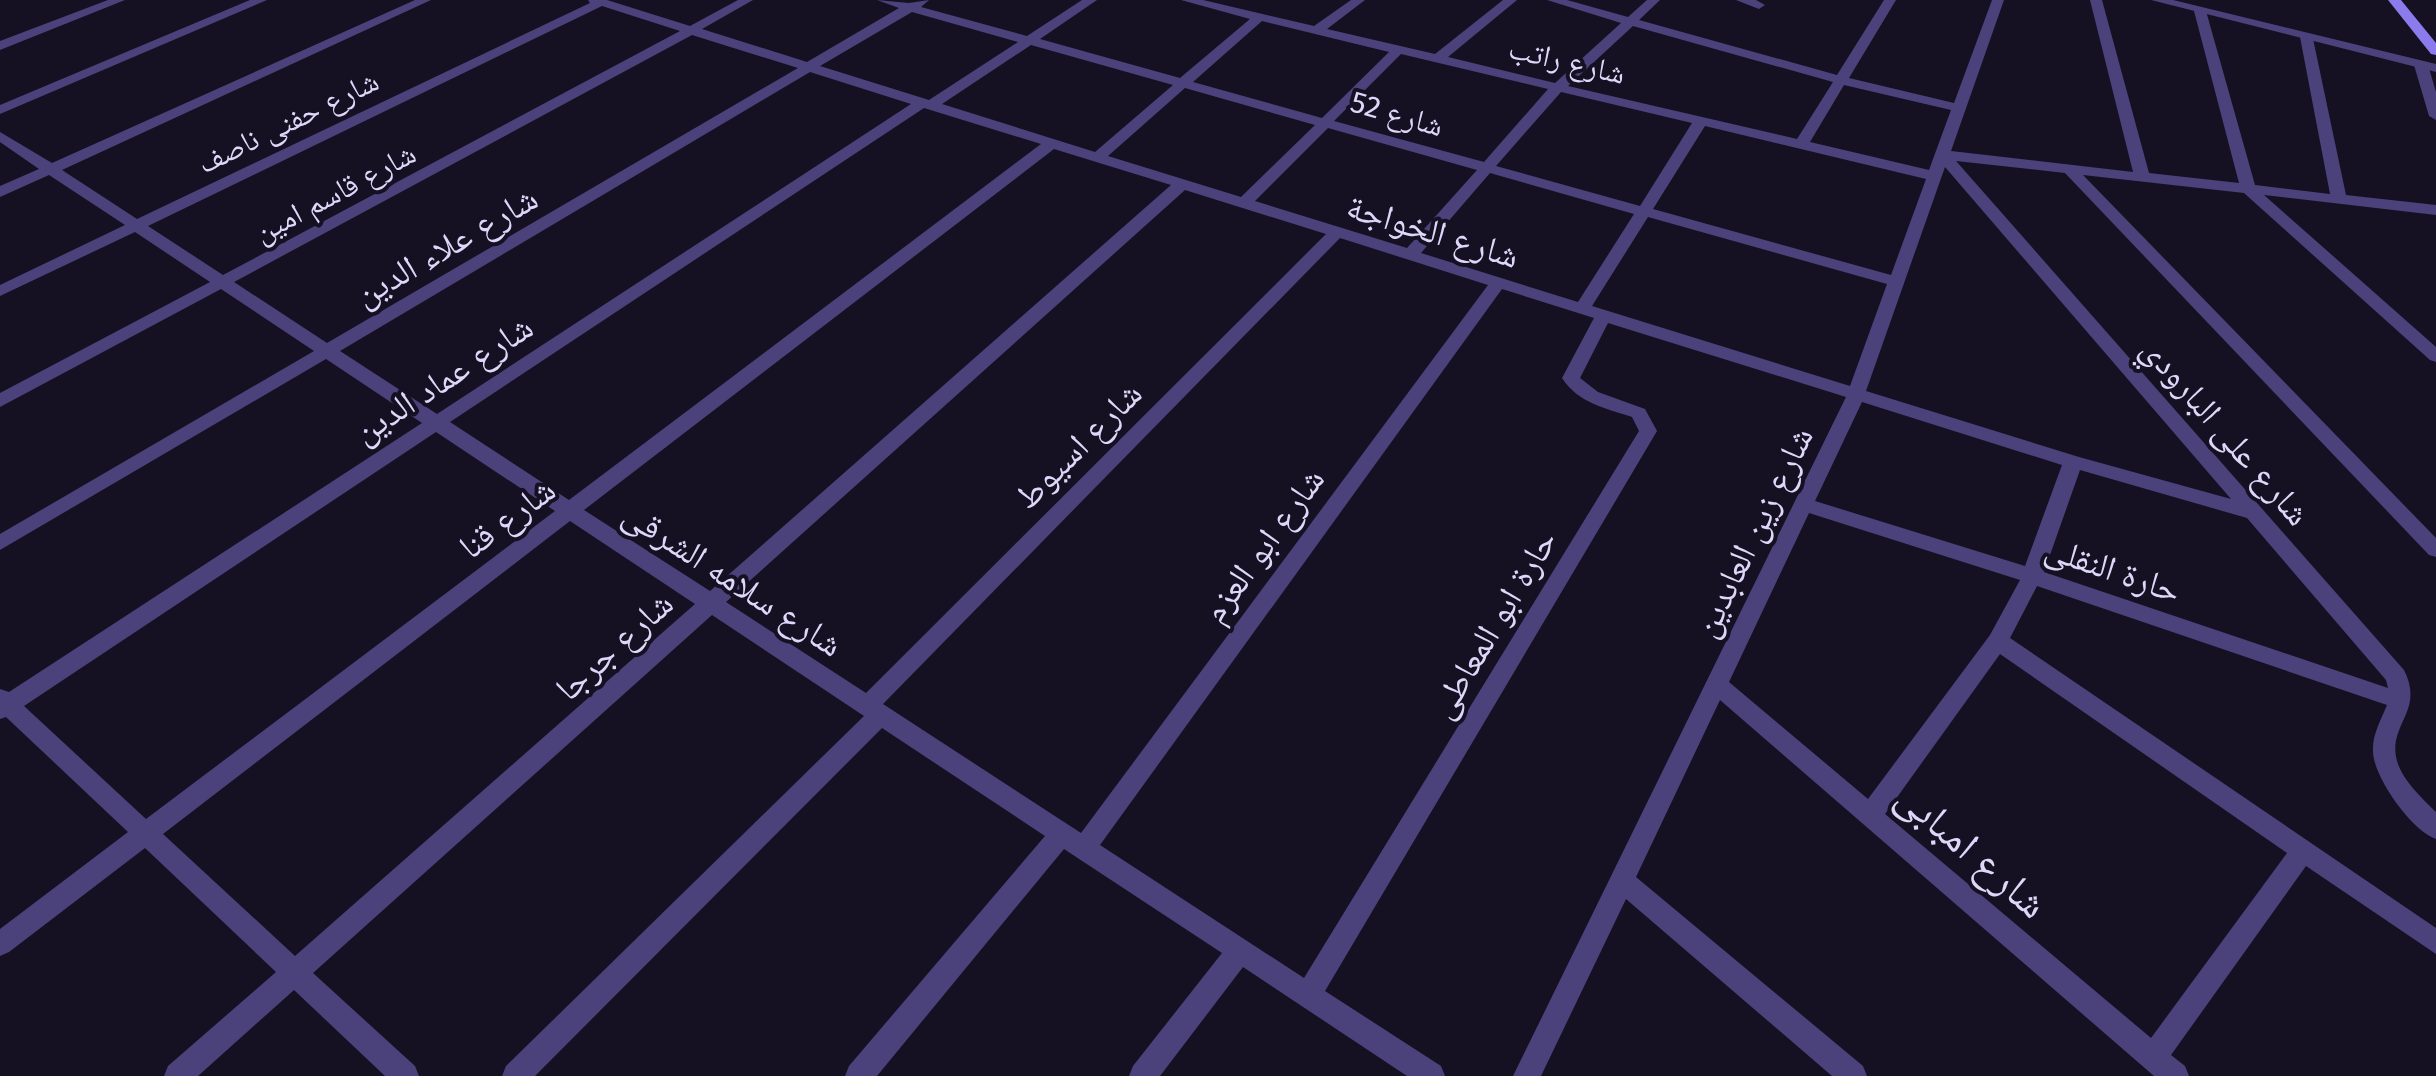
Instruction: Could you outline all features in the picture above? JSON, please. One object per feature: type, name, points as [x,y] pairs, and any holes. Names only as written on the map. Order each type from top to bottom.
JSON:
[{"type":"main road","points":[[2394,0],[2436,50]]},
{"type":"street","points":[[0,46],[119,0]]},
{"type":"street","points":[[0,110],[260,0]]},
{"type":"street","points":[[0,192],[425,0]]},
{"type":"street","name":"شارع قاسم امين","points":[[0,400],[223,284],[747,0]]},
{"type":"street","name":"شارع 52","points":[[882,0],[916,4],[1029,41],[1897,282]]},
{"type":"street","name":"شارع عماد الدين","points":[[3,704],[1091,0]]},
{"type":"street","name":"شارع راتب","points":[[1186,0],[1226,4],[1259,17],[1934,176]]},
{"type":"street","points":[[1316,30],[1359,0]]},
{"type":"street","points":[[1438,59],[1511,0]]},
{"type":"street","points":[[1553,0],[1839,80],[1959,108]]},
{"type":"street","points":[[1410,255],[1558,88],[1654,0]]},
{"type":"street","points":[[1742,0],[1759,4]]},
{"type":"street","points":[[1801,145],[1890,0]]},
{"type":"street","name":"شارع زين العابدين","points":[[1534,1072],[1856,395],[1998,0]]},
{"type":"street","points":[[2096,0],[2142,177]]},
{"type":"street","points":[[2157,0],[2429,66],[2436,116]]},
{"type":"street","name":"شارع الخواجة","points":[[597,1],[1856,395],[2255,513]]},
{"type":"street","name":"شارع حفنى ناصف","points":[[0,291],[597,1]]},
{"type":"street","name":"شارع علاء الدين","points":[[0,543],[916,4]]},
{"type":"street","points":[[2200,11],[2248,188],[2436,356]]},
{"type":"street","points":[[1098,158],[1259,17]]},
{"type":"street","points":[[2307,37],[2339,199]]},
{"type":"street","points":[[1244,203],[1398,50]]},
{"type":"street","points":[[1593,312],[1643,213],[1701,121]]},
{"type":"street","name":"شارع سلامه الشرقى","points":[[0,136],[1431,1076]]},
{"type":"street","name":"شارع قنا","points":[[0,944],[1052,143]]},
{"type":"street","points":[[1943,154],[2436,210]]},
{"type":"street","name":"شارع على البارودي","points":[[1943,154],[2396,676],[2401,701]]},
{"type":"street","points":[[2069,169],[2436,550]]},
{"type":"street","name":"شارع جرجا","points":[[178,1076],[1182,184]]},
{"type":"street","name":"شارع اسيوط","points":[[516,1076],[1338,232]]},
{"type":"street","name":"شارع ابو العزم","points":[[859,1076],[1073,841],[1498,282]]},
{"type":"street","name":"حارة ابو المعاطى","points":[[1308,996],[1648,431],[1640,414],[1586,393],[1571,378],[1593,312]]},
{"type":"street","points":[[1870,815],[1998,640],[2032,576],[2073,462]]},
{"type":"street","name":"حارة النقلى","points":[[1803,504],[2032,576],[2401,701]]},
{"type":"street","points":[[1998,640],[2436,942]]},
{"type":"street","name":"شارع امبابى","points":[[1716,684],[2175,1076]]},
{"type":"street","points":[[2401,701],[2384,750],[2388,770],[2436,829]]},
{"type":"street","points":[[3,704],[406,1076]]},
{"type":"street","points":[[2153,1058],[2303,851]]},
{"type":"street","points":[[1623,881],[1853,1076]]},
{"type":"street","points":[[1143,1076],[1240,950]]}]
